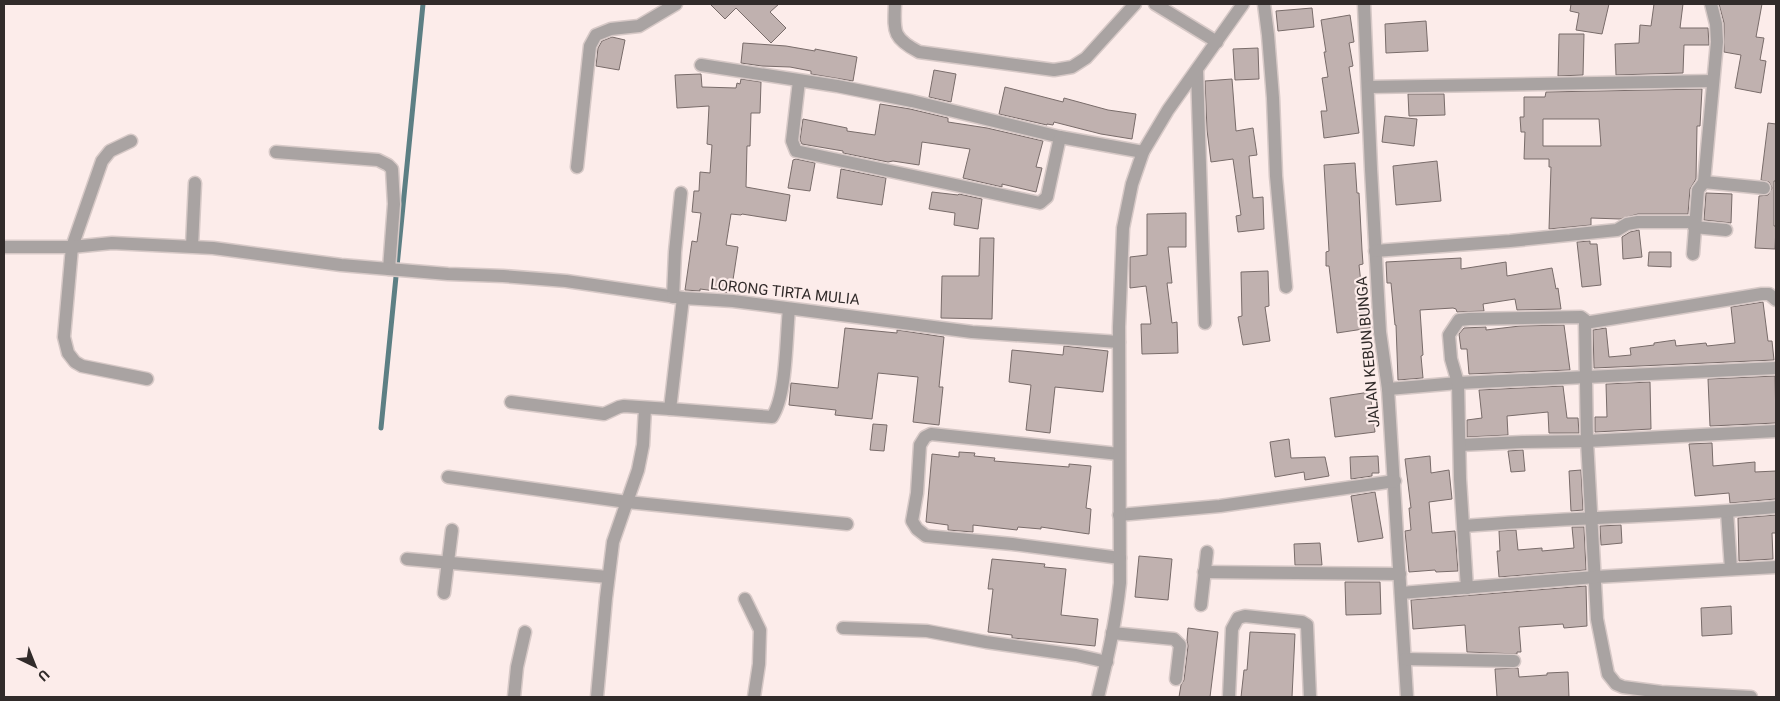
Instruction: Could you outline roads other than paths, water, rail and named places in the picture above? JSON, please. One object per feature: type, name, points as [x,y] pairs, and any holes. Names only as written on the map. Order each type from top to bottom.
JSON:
[{"type":"street","points":[[577,167],[590,46],[596,35],[611,28],[639,26],[676,4]]},
{"type":"street","points":[[895,4],[894,30],[904,44],[919,52],[1054,70],[1072,67],[1086,58],[1135,4]]},
{"type":"street","points":[[1155,4],[1217,42]]},
{"type":"street","points":[[1098,697],[1118,607],[1120,583],[1119,342],[1123,228],[1132,184],[1143,152],[1168,110],[1243,4]]},
{"type":"street","points":[[1264,4],[1271,62],[1276,176],[1286,287]]},
{"type":"street","name":"JALAN KEBUN BUNGA","points":[[1364,4],[1380,332],[1388,389],[1395,481],[1407,697]]},
{"type":"street","points":[[1693,254],[1698,190],[1704,182],[1718,42],[1711,4]]},
{"type":"street","points":[[701,65],[912,100],[1060,136],[1143,152]]},
{"type":"street","points":[[1197,70],[1205,323]]},
{"type":"street","points":[[799,81],[792,141],[796,152],[1040,203],[1046,197],[1060,136]]},
{"type":"street","points":[[1368,87],[1713,81]]},
{"type":"street","points":[[131,140],[110,151],[102,160],[72,247],[64,337],[68,353],[75,362],[82,366],[147,379]]},
{"type":"street","points":[[276,152],[378,160],[392,169],[394,204],[391,269]]},
{"type":"street","points":[[1704,182],[1764,188]]},
{"type":"street","points":[[192,246],[196,183]]},
{"type":"street","points":[[670,409],[678,297],[675,252],[681,193]]},
{"type":"street","points":[[1375,251],[1617,230],[1627,224],[1638,222],[1695,225],[1726,230]]},
{"type":"street","name":"LORONG TIRTA MULIA","points":[[4,247],[72,247],[112,243],[192,246],[341,265],[566,281],[678,297],[733,301],[972,332],[1119,342]]},
{"type":"street","points":[[1585,323],[1762,294],[1769,294],[1776,300]]},
{"type":"street","points":[[511,402],[604,414],[619,407],[772,417],[779,400],[784,373],[788,309]]},
{"type":"street","points":[[1467,588],[1458,383],[1451,359],[1449,335],[1459,320],[1581,317],[1585,323],[1587,441],[1595,577],[1598,619],[1605,668],[1611,679],[1623,688],[1751,697]]},
{"type":"street","points":[[1388,389],[1458,383],[1776,368]]},
{"type":"street","points":[[597,697],[608,577],[614,542],[638,470],[643,445],[645,408]]},
{"type":"street","points":[[1460,445],[1587,441],[1776,431]]},
{"type":"street","points":[[1119,454],[931,434],[924,437],[920,445],[917,493],[912,520],[917,530],[926,536],[1012,544],[1120,558]]},
{"type":"street","points":[[448,477],[627,502],[847,524]]},
{"type":"street","points":[[1119,515],[1220,506],[1395,481]]},
{"type":"street","points":[[1464,526],[1520,521],[1727,512],[1776,507]]},
{"type":"street","points":[[1727,512],[1731,569]]},
{"type":"street","points":[[444,593],[452,530]]},
{"type":"street","points":[[1201,606],[1207,552]]},
{"type":"street","points":[[407,559],[608,577]]},
{"type":"street","points":[[1401,593],[1595,577],[1776,567]]},
{"type":"street","points":[[1204,572],[1400,574]]},
{"type":"street","points":[[745,599],[760,630],[759,664],[754,697]]},
{"type":"street","points":[[1229,697],[1232,629],[1238,618],[1246,616],[1302,622],[1307,626],[1310,697]]},
{"type":"street","points":[[843,628],[926,632],[1076,655],[1107,662]]},
{"type":"street","points":[[514,697],[516,667],[524,632]]},
{"type":"street","points":[[1112,633],[1174,639],[1180,645],[1176,679]]},
{"type":"street","points":[[1405,658],[1514,662]]},
{"type":"waterway","points":[[381,428],[423,4]]}]
